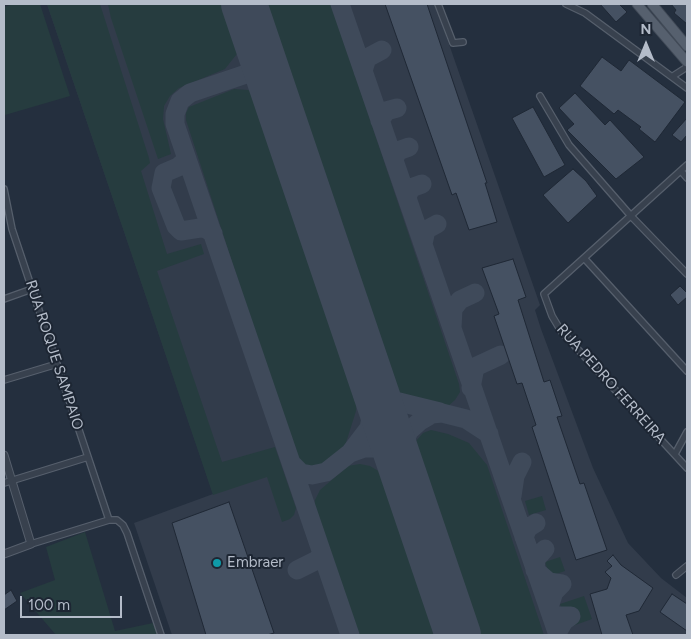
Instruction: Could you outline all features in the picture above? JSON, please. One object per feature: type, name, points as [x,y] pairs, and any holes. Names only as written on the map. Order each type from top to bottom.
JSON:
[{"type":"main road","points":[[637,4],[687,62]]},
{"type":"main road","points":[[652,4],[687,46]]},
{"type":"street","points":[[438,4],[453,43],[462,42]]},
{"type":"street","points":[[566,4],[585,13],[687,88]]},
{"type":"street","points":[[673,76],[687,67]]},
{"type":"street","points":[[540,96],[570,145],[631,216],[687,274]]},
{"type":"street","points":[[687,165],[584,258],[687,371]]},
{"type":"street","points":[[681,171],[687,178]]},
{"type":"street","name":"RUA ROQUE SAMPAIO","points":[[4,189],[12,229],[109,520]]},
{"type":"street","name":"RUA PEDRO FERREIRA","points":[[584,258],[544,294],[552,316],[561,331],[687,468]]},
{"type":"street","points":[[4,299],[32,290]]},
{"type":"street","points":[[4,380],[58,364]]},
{"type":"street","points":[[675,454],[687,432]]},
{"type":"street","points":[[4,455],[31,544]]},
{"type":"street","points":[[4,483],[88,457]]},
{"type":"street","points":[[4,554],[109,520],[117,520],[123,525],[127,533],[162,635]]},
{"type":"street","points":[[676,575],[687,566]]},
{"type":"shaded area","points":[[47,4],[435,4],[540,305],[535,310],[541,329],[593,468],[628,543],[661,578],[687,598],[687,635],[172,635],[134,523],[213,494]]},
{"type":"green space","points":[[14,4],[40,4],[70,96],[5,115],[4,7]]},
{"type":"green space","points":[[47,4],[100,4],[149,158],[150,163],[141,171],[167,254],[201,244],[204,254],[157,271],[222,462],[275,447],[296,508],[294,515],[290,519],[282,522],[267,477],[213,495]]},
{"type":"green space","points":[[108,4],[224,4],[240,50],[225,69],[179,88],[170,96],[164,106],[163,119],[171,154],[158,159],[111,18]]},
{"type":"green space","points":[[257,4],[331,4],[459,384],[460,392],[447,407],[437,408],[404,401],[396,397],[389,389]]},
{"type":"green space","points":[[234,89],[248,90],[255,94],[355,385],[357,396],[356,411],[344,449],[335,460],[321,469],[311,471],[302,468],[297,462],[186,120],[186,113],[189,107]]},
{"type":"green space","points":[[431,430],[448,434],[469,443],[487,465],[544,635],[471,635],[412,463],[412,452],[416,441],[423,433]]},
{"type":"green space","points":[[360,464],[370,466],[385,475],[440,635],[356,635],[314,509],[315,500],[320,490],[348,466]]},
{"type":"green space","points":[[542,496],[546,510],[529,515],[525,501]]},
{"type":"green space","points":[[85,532],[115,631],[153,623],[158,635],[56,635],[20,593],[55,580],[46,547]]},
{"type":"green space","points":[[560,557],[565,571],[550,576],[545,562]]},
{"type":"green space","points":[[584,596],[592,619],[567,628],[560,604]]},
{"type":"building","points":[[385,4],[427,4],[487,183],[485,183],[497,222],[469,230],[456,193],[452,195]]},
{"type":"building","points":[[600,4],[619,4],[627,12],[616,22]]},
{"type":"building","points":[[671,4],[687,4],[687,24],[674,13],[676,10]]},
{"type":"building","points":[[602,57],[621,71],[629,60],[685,102],[655,142],[639,129],[641,127],[618,110],[614,114],[580,86]]},
{"type":"building","points":[[575,93],[605,125],[610,120],[644,157],[616,179],[567,130],[574,124],[559,108]]},
{"type":"building","points":[[533,107],[565,165],[544,177],[512,118]]},
{"type":"building","points":[[687,118],[687,135],[681,142],[672,135]]},
{"type":"building","points":[[573,169],[586,181],[597,196],[568,223],[543,195]]},
{"type":"building","points":[[513,259],[526,297],[518,300],[544,382],[550,380],[562,416],[557,417],[580,484],[584,483],[607,550],[576,560],[532,427],[536,425],[522,383],[517,384],[494,316],[499,314],[482,268]]},
{"type":"building","points":[[680,286],[687,293],[687,297],[678,305],[670,295]]},
{"type":"building","name":"Embraer","points":[[229,502],[274,633],[267,635],[206,635],[172,523]]},
{"type":"building","points":[[613,555],[621,565],[653,588],[639,611],[626,615],[633,635],[602,635],[590,594],[607,589],[611,578],[605,572],[612,566],[607,561]]},
{"type":"building","points":[[11,590],[17,601],[4,610],[4,595]]},
{"type":"building","points":[[672,594],[687,604],[687,631],[660,612]]},
{"type":"taxiway","points":[[340,4],[558,635]]},
{"type":"taxiway","points":[[363,71],[367,58],[382,50]]},
{"type":"taxiway","points":[[261,54],[257,68],[252,72],[190,93],[180,101],[175,114],[175,124],[350,635]]},
{"type":"taxiway","points":[[252,72],[260,73],[270,80]]},
{"type":"taxiway","points":[[380,121],[386,111],[397,108]]},
{"type":"taxiway","points":[[394,159],[398,151],[409,147]]},
{"type":"taxiway","points":[[187,159],[178,167],[164,173],[161,188],[176,226],[181,231],[200,228],[213,233]]},
{"type":"taxiway","points":[[407,197],[411,188],[422,184]]},
{"type":"taxiway","points":[[423,244],[426,230],[437,224]]},
{"type":"taxiway","points":[[452,328],[453,309],[460,300],[475,293]]},
{"type":"taxiway","points":[[471,388],[475,367],[501,355]]},
{"type":"taxiway","points":[[350,453],[369,428],[375,397],[372,381],[391,400],[440,412]]},
{"type":"taxiway","points":[[292,464],[301,473],[312,475],[326,472],[350,453],[364,448],[378,448],[397,460],[407,485],[402,463],[402,447],[409,431],[420,421],[432,414],[442,413],[466,419],[489,434]]},
{"type":"taxiway","points":[[512,496],[515,476],[522,462]]},
{"type":"taxiway","points":[[524,537],[528,528],[536,523]]},
{"type":"taxiway","points":[[545,549],[536,559],[535,570],[549,582],[562,584],[554,592],[549,607]]},
{"type":"taxiway","points":[[297,570],[317,560],[322,553]]},
{"type":"taxiway","points":[[550,612],[557,616],[571,616],[564,621],[557,633]]},
{"type":"runway","points":[[244,4],[458,635]]},
{"type":"place","name":"Embraer","points":[[217,563]]}]
